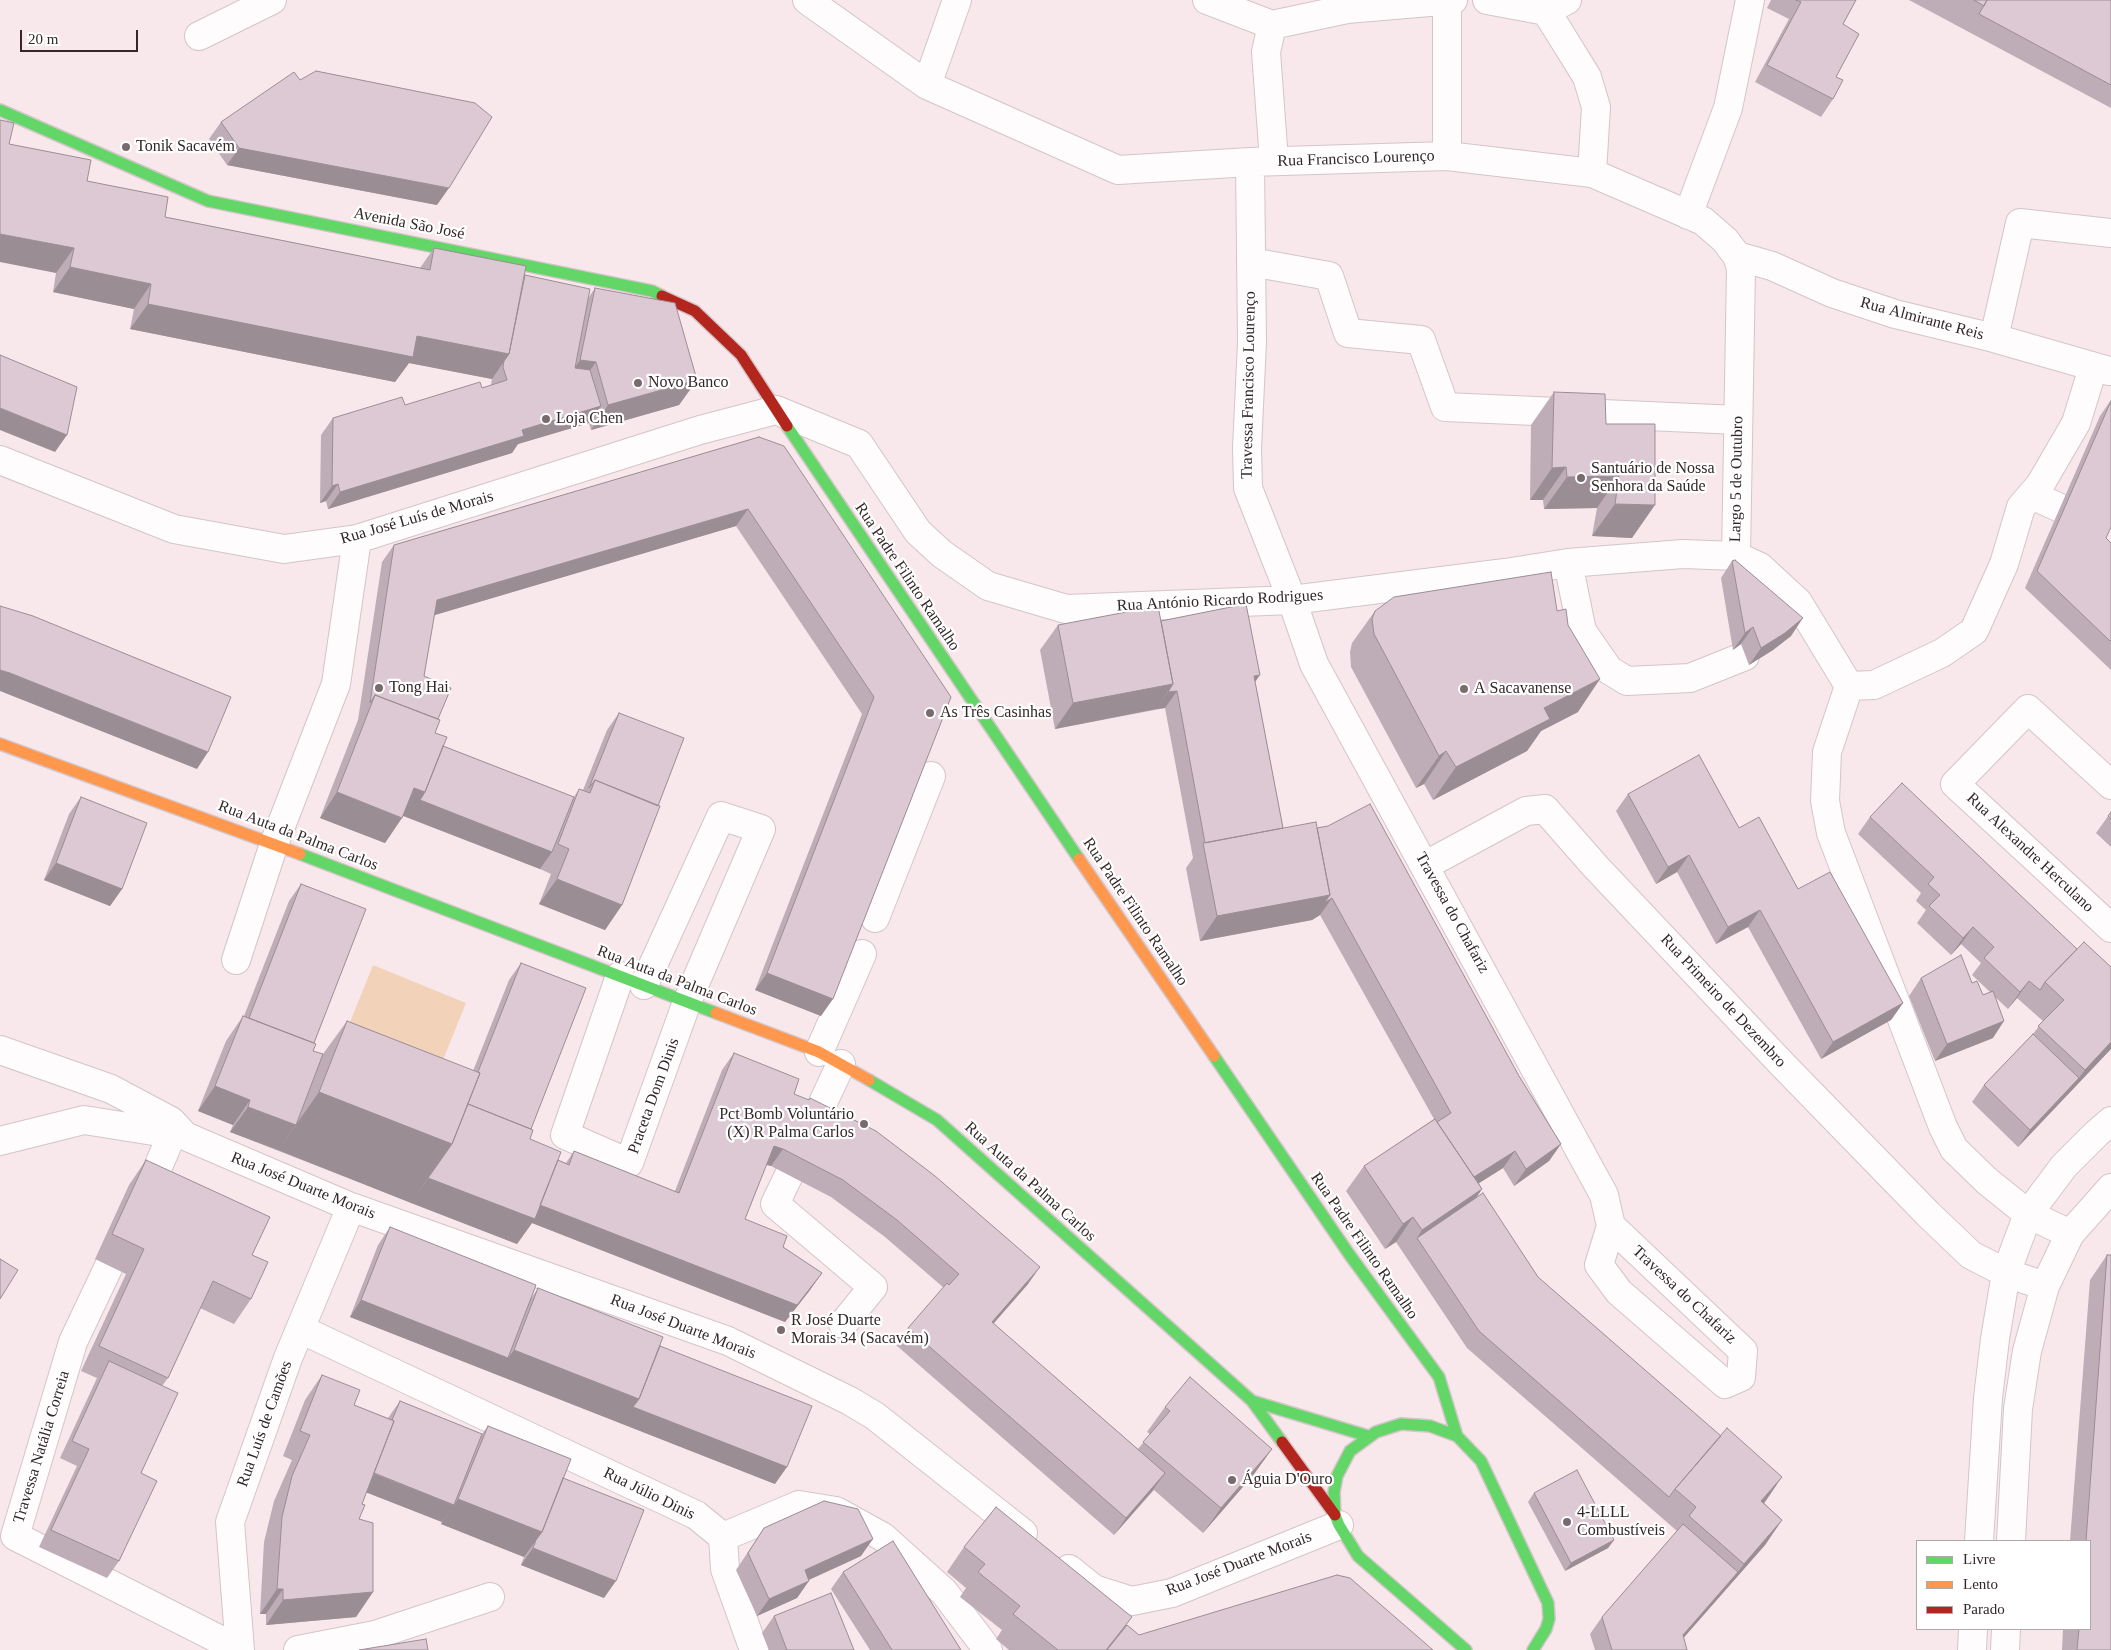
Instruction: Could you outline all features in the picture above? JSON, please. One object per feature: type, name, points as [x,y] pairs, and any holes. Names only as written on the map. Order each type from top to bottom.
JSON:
[{"type":"street","points":[[198,36],[272,0]]},
{"type":"street","points":[[807,0],[926,85],[957,0]]},
{"type":"street","points":[[1208,0],[1272,25],[1346,5],[1450,1],[1447,156]]},
{"type":"street","points":[[1487,0],[1557,4],[1587,77],[1596,107],[1592,173]]},
{"type":"street","points":[[1688,215],[1728,108],[1750,0]]},
{"type":"street","name":"Travessa Francisco Lourenço","points":[[1272,25],[1266,52],[1262,162],[1251,262],[1252,342],[1247,448],[1248,488],[1292,600]]},
{"type":"street","name":"Rua Francisco Lourenço","points":[[926,85],[1118,170],[1262,162],[1447,156],[1592,173],[1703,221],[1725,240],[1737,256]]},
{"type":"street","name":"Avenida São José","points":[[0,110],[208,201],[652,291],[695,311],[741,355],[776,410]]},
{"type":"street","points":[[1994,338],[2020,223],[2111,233]]},
{"type":"street","name":"Rua Almirante Reis","points":[[1737,256],[1772,266],[1832,293],[1895,314],[1994,338],[2102,370]]},
{"type":"street","name":"Largo 5 de Outubro","points":[[1737,256],[1741,268],[1736,556],[1760,567],[1798,602],[1795,622],[1849,686]]},
{"type":"street","points":[[1251,262],[1329,276],[1348,333],[1421,340],[1445,407],[1738,420]]},
{"type":"street","points":[[2070,1234],[2028,1214],[1969,1165],[1954,1149],[1943,1128],[1831,833],[1825,801],[1827,752],[1849,686],[1874,685],[1942,653],[1974,631],[2004,564],[2021,507],[2040,485],[2076,423],[2102,370]]},
{"type":"street","name":"Rua José Luís de Morais","points":[[0,460],[174,529],[284,549],[357,539],[700,430],[776,410]]},
{"type":"street","name":"Rua António Ricardo Rodrigues","points":[[776,410],[859,444],[918,532],[942,554],[988,586],[1066,609],[1292,600],[1506,574],[1568,563],[1683,554],[1736,556]]},
{"type":"street","name":"Rua Padre Filinto Ramalho","points":[[776,410],[975,707],[1349,1254],[1439,1377],[1457,1436]]},
{"type":"street","points":[[2032,494],[2060,508]]},
{"type":"street","points":[[236,960],[274,844],[336,684],[357,539]]},
{"type":"street","points":[[1568,563],[1582,631],[1608,670],[1627,681],[1690,678],[1745,656]]},
{"type":"street","name":"Travessa do Chafariz","points":[[1292,600],[1314,664],[1426,865],[1604,1195],[1611,1226],[1599,1266],[1619,1292],[1725,1384],[1741,1378],[1743,1351],[1611,1226]]},
{"type":"street","name":"Rua Alexandre Herculano","points":[[2111,786],[2028,709],[1955,784],[2111,928]]},
{"type":"street","name":"Rua Auta da Palma Carlos","points":[[0,744],[274,844],[632,980],[830,1058],[937,1120],[1252,1401],[1337,1520],[1358,1556],[1466,1650]]},
{"type":"street","points":[[875,918],[931,776]]},
{"type":"street","name":"Rua Primeiro de Dezembro","points":[[1426,865],[1526,811],[1545,809],[1595,866],[1781,1063],[1928,1214],[1971,1255],[2006,1273]]},
{"type":"street","points":[[632,980],[721,816],[761,829],[688,1002]]},
{"type":"street","points":[[814,1122],[830,1058],[862,954]]},
{"type":"street","name":"Praceta Dom Dinis","points":[[632,980],[565,1135],[629,1163],[688,1002]]},
{"type":"street","points":[[0,1050],[111,1089],[171,1121],[179,1135],[147,1193]]},
{"type":"street","name":"Rua José Duarte Morais","points":[[0,1141],[84,1120],[179,1135],[350,1207],[736,1345],[850,1401],[875,1416],[1094,1588],[1132,1601],[1172,1593],[1337,1520]]},
{"type":"street","points":[[1979,1540],[1990,1388],[1995,1340],[2006,1273],[2028,1214],[2064,1166],[2111,1121]]},
{"type":"street","points":[[789,1175],[775,1204],[873,1287],[844,1324]]},
{"type":"street","points":[[2010,1540],[2018,1409],[2027,1351],[2045,1286],[2070,1234],[2111,1188]]},
{"type":"street","name":"Rua Luís de Camões","points":[[240,1650],[230,1522],[300,1329],[350,1207]]},
{"type":"street","name":"Travessa Natália Correia","points":[[109,1266],[73,1342],[16,1536],[240,1650]]},
{"type":"street","points":[[2006,1273],[2045,1286]]},
{"type":"street","name":"Rua Júlio Dinis","points":[[300,1329],[696,1515],[723,1537]]},
{"type":"street","name":"Rua Auta da Palma Carlos","points":[[1252,1401],[1368,1436]]},
{"type":"street","points":[[1337,1520],[1334,1492],[1342,1463],[1357,1444],[1368,1436],[1401,1424],[1430,1426],[1457,1436],[1481,1461],[1548,1603],[1549,1619],[1546,1630],[1540,1642],[1533,1650]]},
{"type":"street","points":[[754,1650],[725,1569],[723,1537],[799,1505],[836,1511],[883,1537],[944,1592],[988,1650]]},
{"type":"street","points":[[298,1650],[375,1635],[490,1598]]},
{"type":"street","points":[[1546,1630],[1549,1643]]},
{"type":"street","points":[[1972,1650],[1973,1630]]},
{"type":"street","points":[[2004,1650],[2006,1630]]},
{"type":"shaded area","points":[[373,965],[466,1003],[441,1065],[348,1027]]},
{"type":"building","points":[[1796,0],[1856,0],[1843,24],[1859,34],[1836,77],[1843,80],[1833,99],[1767,65],[1801,2]]},
{"type":"building","points":[[1974,0],[1987,0],[1984,6]]},
{"type":"building","points":[[1987,0],[2111,0],[2111,85],[1979,14]]},
{"type":"building","points":[[316,71],[475,103],[492,117],[449,188],[239,148],[221,122],[294,72],[300,80]]},
{"type":"building","points":[[0,120],[14,123],[9,144],[91,160],[87,181],[168,197],[165,217],[430,270],[434,248],[526,266],[509,354],[417,336],[413,357],[148,304],[151,284],[70,267],[74,248],[0,234]]},
{"type":"building","points":[[525,275],[590,289],[575,368],[590,370],[601,406],[522,430],[524,436],[340,492],[338,484],[332,486],[333,418],[402,397],[405,405],[480,382],[482,388],[507,380],[503,367],[504,361],[509,354]]},
{"type":"building","points":[[595,288],[675,303],[697,380],[608,405],[596,362],[580,360]]},
{"type":"building","points":[[0,355],[77,387],[67,435],[0,408]]},
{"type":"building","points":[[1554,392],[1605,394],[1606,424],[1655,424],[1655,505],[1615,504],[1619,476],[1567,477],[1566,467],[1552,468]]},
{"type":"building","points":[[2111,401],[2111,527],[2106,538],[2111,543],[2110,641],[2037,571]]},
{"type":"building","points":[[759,437],[784,446],[951,697],[833,999],[767,973],[874,697],[748,509],[437,600],[424,676],[451,688],[438,719],[375,695],[370,703],[394,545]]},
{"type":"building","points":[[1735,560],[1803,618],[1785,633],[1761,648],[1753,627],[1745,633],[1732,561]]},
{"type":"building","name":"A Sacavanense","points":[[1551,572],[1557,611],[1566,609],[1568,625],[1600,679],[1544,708],[1550,719],[1456,767],[1446,751],[1439,756],[1374,634],[1372,619],[1375,611],[1394,597]]},
{"type":"building","points":[[1246,604],[1260,675],[1254,676],[1283,828],[1205,843],[1177,691],[1168,692],[1173,684],[1161,621]]},
{"type":"building","points":[[0,606],[33,616],[231,697],[208,752],[0,670]]},
{"type":"building","points":[[1158,606],[1173,684],[1073,703],[1058,625]]},
{"type":"building","points":[[375,695],[440,720],[435,733],[447,737],[425,792],[414,788],[402,818],[337,792]]},
{"type":"building","points":[[619,713],[684,738],[658,806],[595,780],[589,788]]},
{"type":"building","points":[[443,746],[574,797],[552,852],[420,800]]},
{"type":"building","points":[[1699,755],[1739,828],[1759,817],[1798,889],[1830,872],[1903,1003],[1833,1042],[1760,910],[1728,927],[1689,855],[1668,867],[1628,794]]},
{"type":"building","points":[[595,780],[660,806],[622,905],[557,879],[569,849],[558,844],[579,789],[590,793]]},
{"type":"building","points":[[1902,783],[2077,949],[2045,982],[2040,990],[2029,981],[2020,992],[1984,958],[1994,947],[1973,927],[1963,938],[1929,906],[1940,895],[1928,884],[1934,877],[1870,817]]},
{"type":"building","points":[[81,797],[147,823],[122,889],[56,863]]},
{"type":"building","points":[[1370,804],[1519,1076],[1561,1144],[1526,1169],[1515,1151],[1474,1177],[1437,1122],[1451,1113],[1332,898],[1324,903],[1330,895],[1317,828],[1328,826]]},
{"type":"building","points":[[1316,822],[1330,895],[1217,916],[1203,843]]},
{"type":"building","points":[[301,884],[366,909],[314,1043],[249,1018]]},
{"type":"building","points":[[2084,942],[2111,967],[2111,1042],[2085,1070],[2038,1026],[2064,1000],[2045,982]]},
{"type":"building","points":[[1961,955],[1972,983],[1977,981],[1983,995],[1993,991],[2004,1021],[1947,1044],[1921,978]]},
{"type":"building","points":[[521,963],[586,988],[531,1129],[468,1104],[467,1106],[480,1073],[478,1072]]},
{"type":"building","points":[[243,1016],[316,1044],[313,1051],[323,1054],[296,1125],[248,1107],[250,1100],[215,1086]]},
{"type":"building","points":[[347,1021],[480,1073],[452,1144],[319,1092]]},
{"type":"building","points":[[2033,1034],[2079,1078],[2030,1130],[1984,1085]]},
{"type":"building","points":[[734,1053],[799,1079],[794,1094],[809,1100],[810,1098],[876,1131],[935,1176],[1040,1267],[992,1322],[1165,1473],[1126,1518],[908,1328],[947,1283],[949,1285],[959,1274],[897,1220],[843,1180],[774,1146],[745,1219],[787,1236],[783,1247],[822,1273],[797,1305],[540,1205],[558,1160],[569,1165],[574,1151],[679,1193]]},
{"type":"building","points":[[468,1104],[533,1130],[530,1139],[561,1152],[535,1219],[428,1178],[452,1144]]},
{"type":"building","points":[[1435,1119],[1482,1189],[1422,1230],[1413,1217],[1403,1224],[1364,1166]]},
{"type":"building","points":[[146,1160],[270,1217],[252,1255],[268,1262],[251,1299],[213,1281],[168,1378],[99,1346],[144,1249],[112,1234]]},
{"type":"building","points":[[1483,1193],[1538,1277],[1721,1436],[1669,1497],[1479,1331],[1417,1238]]},
{"type":"building","points":[[390,1227],[536,1285],[508,1358],[361,1300]]},
{"type":"building","points":[[2107,1255],[2111,1255],[2111,1650],[2077,1650],[2079,1630],[2091,1630],[2091,1540],[2086,1540]]},
{"type":"building","points":[[0,1259],[18,1270],[0,1299]]},
{"type":"building","points":[[538,1288],[663,1337],[639,1399],[514,1350]]},
{"type":"building","points":[[660,1346],[812,1406],[787,1467],[633,1407],[639,1399]]},
{"type":"building","points":[[109,1361],[178,1393],[141,1473],[157,1481],[119,1561],[51,1530],[89,1449],[72,1441]]},
{"type":"building","points":[[322,1375],[360,1390],[354,1405],[394,1421],[362,1504],[365,1505],[359,1519],[373,1523],[373,1592],[283,1600],[283,1589],[277,1589],[282,1517],[292,1476],[310,1435],[300,1431]]},
{"type":"building","points":[[1190,1377],[1272,1449],[1221,1508],[1143,1442],[1170,1411],[1165,1407]]},
{"type":"building","points":[[400,1401],[482,1434],[454,1505],[374,1473]]},
{"type":"building","points":[[488,1426],[571,1459],[542,1532],[458,1499]]},
{"type":"building","points":[[1727,1428],[1782,1477],[1761,1501],[1782,1520],[1744,1564],[1689,1516],[1696,1507],[1675,1489]]},
{"type":"building","points":[[1577,1470],[1614,1540],[1571,1563],[1534,1493]]},
{"type":"building","points":[[563,1478],[644,1510],[616,1581],[533,1548],[542,1532]]},
{"type":"building","points":[[824,1501],[858,1509],[873,1539],[805,1570],[809,1581],[769,1599],[748,1553],[764,1528]]},
{"type":"building","points":[[996,1507],[1132,1617],[1106,1650],[1058,1650],[1013,1614],[1020,1606],[978,1572],[985,1564],[964,1547]]},
{"type":"building","points":[[1683,1524],[1738,1572],[1683,1635],[1687,1650],[1612,1650],[1602,1617]]},
{"type":"building","points":[[893,1541],[961,1650],[892,1650],[843,1572]]},
{"type":"building","points":[[1337,1575],[1350,1578],[1433,1650],[1107,1650],[1127,1625],[1139,1635]]},
{"type":"building","points":[[831,1593],[854,1650],[787,1650],[774,1616]]},
{"type":"building","points":[[426,1639],[428,1650],[359,1650]]},
{"type":"traffic: fast","points":[[0,110],[208,201],[652,291],[662,296]]},
{"type":"traffic: fast","points":[[787,426],[1079,859]]},
{"type":"traffic: fast","points":[[300,854],[716,1013]]},
{"type":"traffic: fast","points":[[1214,1056],[1349,1254],[1439,1377],[1457,1436]]},
{"type":"traffic: fast","points":[[869,1080],[937,1120],[1252,1401],[1282,1442]]},
{"type":"traffic: fast","points":[[1252,1401],[1368,1436]]},
{"type":"traffic: fast","points":[[1466,1650],[1358,1556],[1339,1525],[1335,1515],[1334,1492],[1337,1476],[1350,1451],[1376,1432],[1401,1424],[1430,1426],[1457,1436],[1481,1461],[1548,1603],[1549,1619],[1546,1629],[1533,1650]]},
{"type":"traffic: slow","points":[[0,744],[300,854]]},
{"type":"traffic: slow","points":[[1079,859],[1214,1056]]},
{"type":"traffic: slow","points":[[716,1013],[819,1052],[869,1080]]},
{"type":"traffic: jam","points":[[662,296],[695,311],[741,355],[787,426]]},
{"type":"traffic: jam","points":[[1282,1442],[1335,1515]]},
{"type":"place","name":"Tonik Sacavém","points":[[126,147]]},
{"type":"place","name":"Novo Banco","points":[[638,383]]},
{"type":"place","name":"Loja Chen","points":[[546,419]]},
{"type":"place","name":"Santuário de Nossa Senhora da Saúde","points":[[1581,478]]},
{"type":"place","name":"Tong Hai","points":[[379,688]]},
{"type":"place","name":"A Sacavanense","points":[[1464,689]]},
{"type":"place","name":"As Três Casinhas","points":[[930,713]]},
{"type":"place","name":"Pct Bomb Voluntário (X) R Palma Carlos","points":[[864,1124]]},
{"type":"place","name":"R José Duarte Morais 34 (Sacavém)","points":[[781,1330]]},
{"type":"place","name":"Águia D'Ouro","points":[[1232,1480]]},
{"type":"place","name":"4-LLLL Combustíveis","points":[[1567,1522]]}]
